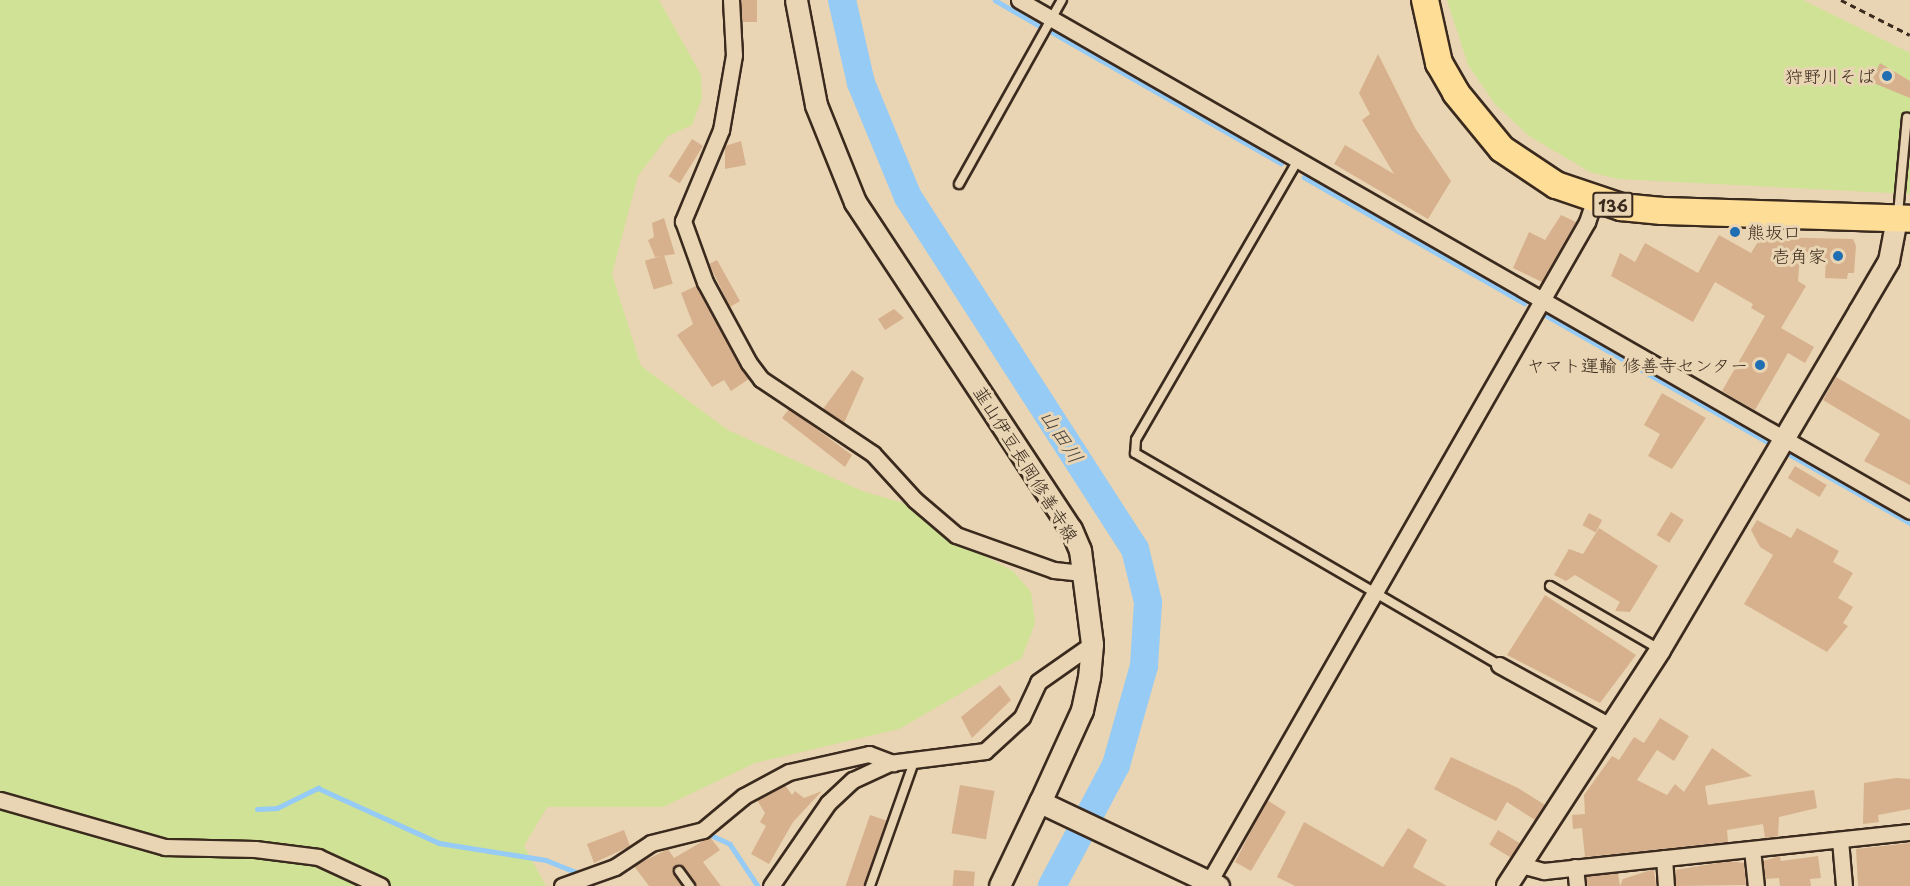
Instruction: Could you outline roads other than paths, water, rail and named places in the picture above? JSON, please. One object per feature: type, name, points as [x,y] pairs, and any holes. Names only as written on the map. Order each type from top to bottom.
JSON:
[{"type":"highway","name":"136","points":[[1425,0],[1439,63],[1480,126],[1520,163],[1595,199],[1662,211],[1904,219]]},
{"type":"main road","name":"韮山伊豆長岡修善寺線","points":[[796,0],[816,105],[855,202],[1071,529],[1085,573],[1092,644],[1082,710],[1046,805]]},
{"type":"main road","points":[[1046,805],[1201,882]]},
{"type":"street","points":[[731,0],[734,55],[721,130],[683,221],[705,282],[749,363],[761,379],[873,454],[915,500],[956,535],[1054,570],[1085,573]]},
{"type":"street","points":[[1019,0],[1910,511]]},
{"type":"street","points":[[1201,882],[1373,594],[1542,300],[1595,199]]},
{"type":"street","points":[[1507,886],[1660,650],[1783,437],[1889,261],[1904,219]]},
{"type":"street","points":[[771,886],[828,803],[853,780],[893,763],[985,751],[1022,717],[1038,682],[1092,644]]},
{"type":"street","points":[[1499,665],[1612,727]]},
{"type":"street","points":[[562,886],[615,867],[651,843],[703,830],[744,796],[789,772],[869,754],[893,763]]},
{"type":"street","points":[[0,800],[165,847],[255,849],[318,857],[381,886]]},
{"type":"street","points":[[1000,886],[1046,805]]},
{"type":"street","points":[[1521,865],[1544,871],[1910,832]]},
{"type":"street","points":[[1840,840],[1844,886]]},
{"type":"street","points":[[1752,849],[1756,886]]},
{"type":"street","points":[[1664,858],[1666,886]]},
{"type":"street","points":[[1575,867],[1577,886]]},
{"type":"lane","points":[[959,184],[1062,0]]},
{"type":"lane","points":[[1904,219],[1906,117]]},
{"type":"lane","points":[[1298,160],[1134,446],[1142,460],[1499,665]]},
{"type":"lane","points":[[1550,586],[1660,650]]},
{"type":"lane","points":[[870,886],[914,762]]},
{"type":"lane","points":[[679,871],[690,886]]},
{"type":"waterway","name":"山田川","points":[[842,0],[861,83],[908,197],[1135,549],[1148,602],[1144,666],[1116,765],[1052,886]]},
{"type":"waterway","points":[[995,0],[1038,25]]},
{"type":"waterway","points":[[1052,32],[1281,163]]},
{"type":"waterway","points":[[1304,177],[1524,303]]},
{"type":"waterway","points":[[1544,314],[1766,441]]},
{"type":"waterway","points":[[1791,455],[1910,523]]},
{"type":"waterway","points":[[257,809],[277,808],[318,788],[439,843],[546,860],[583,875]]},
{"type":"waterway","points":[[709,834],[730,844],[758,886]]},
{"type":"place","name":"狩野川そば","points":[[1887,76]]},
{"type":"place","name":"熊坂口","points":[[1735,232]]},
{"type":"place","name":"壱角家","points":[[1838,256]]},
{"type":"place","name":"ヤマト運輸 修善寺センター","points":[[1760,365]]}]
